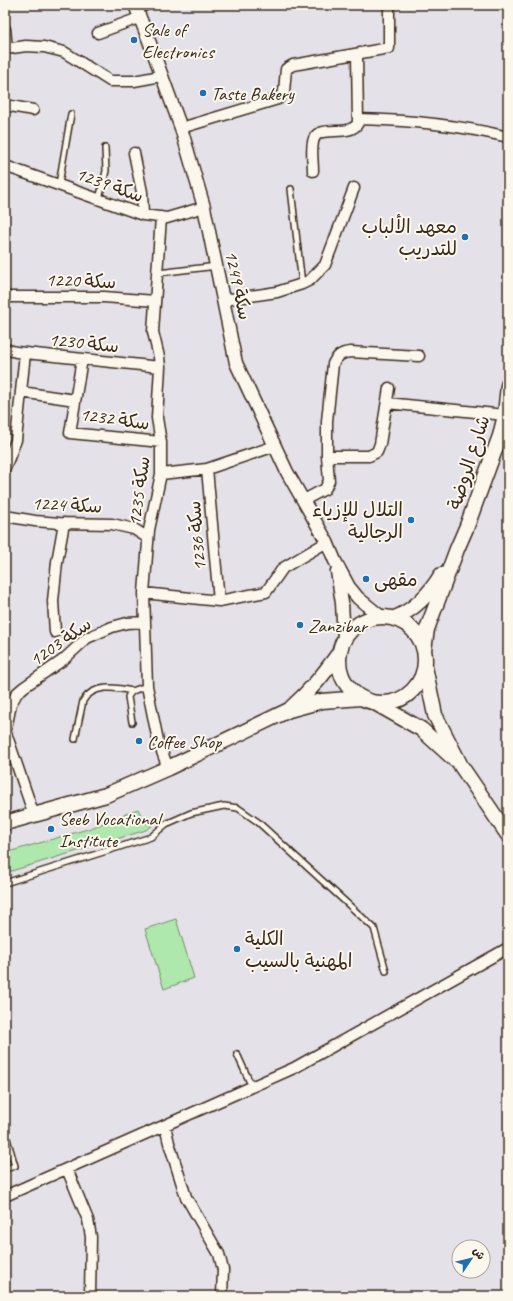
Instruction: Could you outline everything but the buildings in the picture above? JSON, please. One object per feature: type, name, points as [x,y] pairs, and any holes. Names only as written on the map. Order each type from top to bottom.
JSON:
[{"type":"main road","name":"شارع الروضة","points":[[424,650],[427,629],[500,436],[505,415],[508,385]]},
{"type":"main road","name":"شارع الروضة","points":[[395,618],[407,613],[419,604],[436,584],[457,549]]},
{"type":"main road","points":[[289,710],[320,680],[339,653],[344,639],[353,627],[366,619],[380,616],[395,618],[408,625],[418,637],[424,650],[425,665],[435,715],[462,766],[508,834]]},
{"type":"main road","points":[[339,653],[339,666],[343,679],[351,690],[421,729],[462,766]]},
{"type":"main road","points":[[5,823],[106,795],[168,768],[289,710],[322,701],[368,700],[388,703],[401,699],[412,691],[420,679],[425,665]]},
{"type":"street","points":[[181,128],[278,98],[284,92],[286,69],[293,65],[389,48],[389,5]]},
{"type":"street","points":[[98,33],[139,9]]},
{"type":"street","name":"سكة 1249","points":[[139,9],[161,76],[181,128],[204,207],[236,363],[287,472],[327,542],[335,562],[349,587],[358,598],[380,616]]},
{"type":"street","points":[[5,29],[6,49],[26,46],[64,52],[110,81],[134,81],[161,76]]},
{"type":"street","points":[[313,171],[313,141],[316,136],[320,133],[352,129],[356,127],[359,119],[357,54]]},
{"type":"street","points":[[5,105],[33,110]]},
{"type":"street","points":[[359,119],[421,121],[482,130],[508,137]]},
{"type":"street","points":[[134,153],[142,192],[143,215]]},
{"type":"street","name":"سكة 1239","points":[[5,166],[143,215],[166,218],[204,207]]},
{"type":"street","points":[[224,300],[277,292],[310,280],[325,266],[354,188]]},
{"type":"street","name":"سكة 1235","points":[[161,217],[153,332],[160,367],[157,418],[161,442],[161,474],[149,530],[144,593],[147,686],[158,741],[168,768]]},
{"type":"street","name":"سكة 1220","points":[[5,297],[104,297],[156,301]]},
{"type":"street","name":"سكة 1230","points":[[5,349],[25,353],[160,367]]},
{"type":"street","points":[[304,500],[321,492],[327,485],[330,476],[327,456],[327,421],[333,364],[337,357],[344,352],[419,356]]},
{"type":"street","points":[[5,468],[16,440],[25,353]]},
{"type":"street","name":"سكة 1232","points":[[82,359],[70,433],[161,442]]},
{"type":"street","points":[[327,456],[369,456],[377,452],[380,444],[389,388]]},
{"type":"street","name":"سكة 1232","points":[[21,392],[75,400]]},
{"type":"street","points":[[387,403],[505,415]]},
{"type":"street","points":[[161,474],[207,469],[275,446]]},
{"type":"street","name":"سكة 1236","points":[[207,469],[219,601]]},
{"type":"street","name":"سكة 1224","points":[[5,516],[35,521],[112,524],[134,530],[148,538]]},
{"type":"street","points":[[55,632],[53,601],[64,523]]},
{"type":"street","points":[[144,593],[219,601],[266,592],[283,568],[327,542]]},
{"type":"street","name":"سكة 1249","points":[[335,562],[342,603],[344,639]]},
{"type":"street","name":"سكة 1203","points":[[6,734],[11,704],[17,693],[24,687],[63,660],[87,638],[112,627],[127,623],[145,622]]},
{"type":"street","points":[[6,734],[34,815]]},
{"type":"street","points":[[5,1196],[294,1068],[508,948]]},
{"type":"street","points":[[165,1126],[186,1197],[219,1254],[223,1270],[222,1296]]},
{"type":"street","points":[[67,1169],[88,1220],[91,1237],[90,1296]]},
{"type":"lane","points":[[59,184],[71,114]]},
{"type":"lane","points":[[99,199],[106,171],[105,148]]},
{"type":"lane","points":[[292,188],[302,284]]},
{"type":"lane","points":[[158,273],[217,266]]},
{"type":"lane","points":[[75,739],[83,701],[89,694],[105,687],[117,687],[132,691],[147,686]]},
{"type":"lane","points":[[132,691],[128,698],[132,722]]},
{"type":"lane","points":[[5,883],[151,837],[166,824],[191,813],[224,806],[238,808],[258,822],[374,928],[386,971]]},
{"type":"lane","points":[[237,1054],[252,1087]]},
{"type":"lane","points":[[5,1132],[15,1166],[5,1169]]},
{"type":"green space","points":[[138,809],[145,823],[151,824],[152,826],[146,830],[5,873],[5,853],[91,828]]},
{"type":"green space","points":[[176,919],[194,978],[164,989],[145,929]]},
{"type":"place","name":"Sale of Electronics","points":[[134,40]]},
{"type":"place","name":"Taste Bakery","points":[[203,93]]},
{"type":"place","name":"معهد الألباب للتدريب","points":[[465,237]]},
{"type":"place","name":"التلال للإزياء الرجالية","points":[[411,520]]},
{"type":"place","name":"مقهى","points":[[366,579]]},
{"type":"place","name":"Zanzibar","points":[[300,625]]},
{"type":"place","name":"Coffee Shop","points":[[139,741]]},
{"type":"place","name":"Seeb Vocational Institute","points":[[51,829]]},
{"type":"place","name":"الكلية المهنية بالسيب","points":[[237,949]]}]
